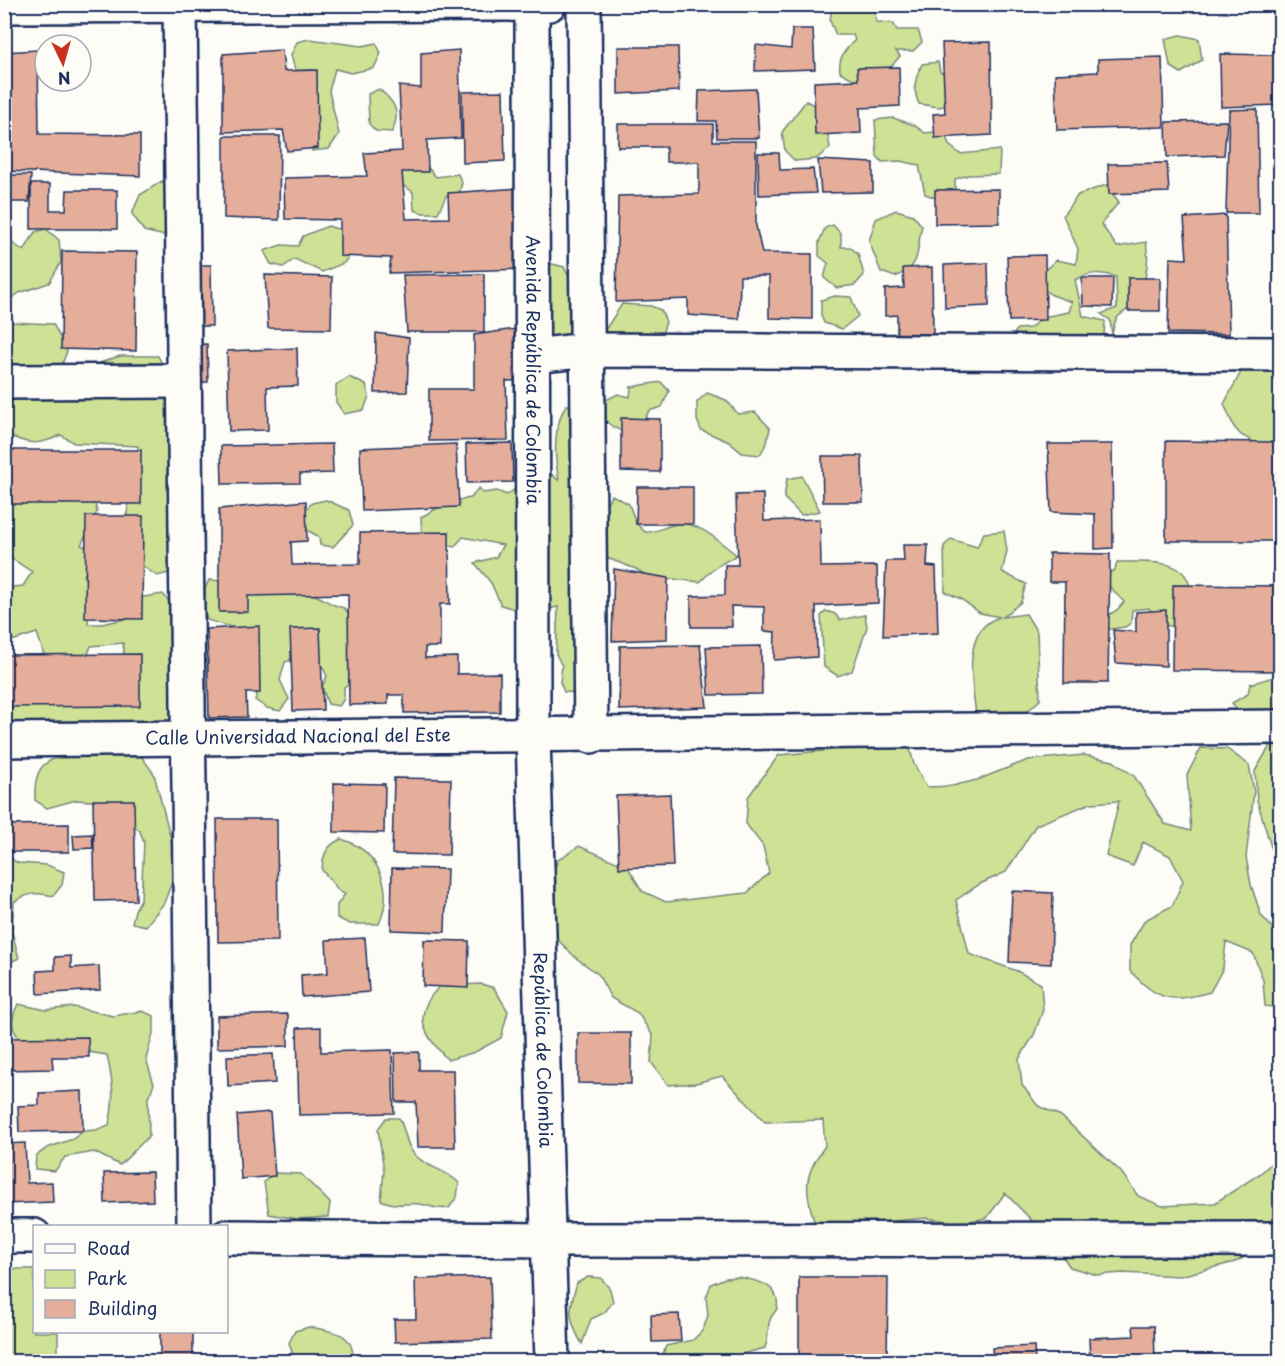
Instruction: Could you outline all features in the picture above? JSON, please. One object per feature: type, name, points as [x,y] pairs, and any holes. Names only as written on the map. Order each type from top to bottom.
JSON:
[{"type":"street","points":[[4,6],[549,4]]},
{"type":"street","points":[[584,4],[591,736]]},
{"type":"street","name":"Avenida República de Colombia","points":[[532,5],[533,736]]},
{"type":"street","points":[[180,6],[194,1225]]},
{"type":"street","points":[[533,356],[588,350],[1281,354]]},
{"type":"street","points":[[4,382],[184,381]]},
{"type":"street","name":"Calle Universidad Nacional del Este","points":[[4,740],[591,736],[1281,727]]},
{"type":"street","name":"República de Colombia","points":[[533,736],[546,1240],[552,1362]]},
{"type":"street","points":[[4,1236],[33,1236]]},
{"type":"street","points":[[228,1237],[546,1240],[1281,1239]]},
{"type":"green space","points":[[839,4],[871,5],[874,7],[876,22],[893,23],[897,30],[918,30],[922,42],[913,51],[896,51],[900,56],[886,73],[865,85],[840,72],[843,54],[855,40],[853,35],[836,35],[830,21],[832,6]]},
{"type":"green space","points":[[1180,35],[1199,39],[1202,60],[1181,73],[1170,66],[1165,39]]},
{"type":"green space","points":[[309,39],[362,46],[376,43],[381,53],[374,68],[351,73],[335,69],[329,91],[339,134],[329,149],[312,151],[312,70],[295,70],[291,55],[297,42]]},
{"type":"green space","points":[[938,62],[940,72],[954,77],[949,105],[939,107],[919,104],[915,84],[922,64]]},
{"type":"green space","points":[[379,89],[389,98],[395,108],[396,119],[392,132],[376,131],[369,124],[368,94]]},
{"type":"green space","points":[[806,101],[824,110],[830,148],[816,159],[795,161],[785,151],[782,132]]},
{"type":"green space","points":[[893,118],[914,125],[925,133],[944,131],[949,145],[960,154],[1000,150],[999,174],[968,175],[955,179],[955,196],[939,199],[925,194],[919,165],[900,161],[882,162],[877,156],[875,120]]},
{"type":"green space","points":[[420,158],[436,177],[458,174],[462,183],[459,194],[446,196],[438,213],[423,213],[414,210],[413,192],[401,184],[396,173]]},
{"type":"green space","points":[[162,181],[170,194],[173,208],[169,229],[165,236],[144,231],[132,214],[140,195]]},
{"type":"green space","points":[[1106,185],[1119,202],[1101,224],[1117,247],[1146,242],[1147,250],[1146,275],[1141,291],[1132,305],[1117,318],[1112,334],[1110,320],[1101,314],[1117,308],[1116,277],[1095,274],[1085,275],[1075,280],[1083,316],[1105,321],[1104,335],[1115,337],[1010,342],[1017,329],[1030,328],[1043,317],[1069,312],[1072,302],[1052,295],[1040,287],[1043,272],[1056,260],[1076,264],[1078,249],[1063,215],[1078,195]]},
{"type":"green space","points":[[896,210],[913,215],[922,226],[914,262],[895,277],[881,272],[869,241],[876,219]]},
{"type":"green space","points":[[833,225],[841,234],[841,247],[850,247],[858,254],[864,275],[855,285],[837,288],[824,278],[828,263],[819,256],[819,242],[825,228]]},
{"type":"green space","points":[[328,226],[350,233],[354,250],[344,263],[322,272],[295,259],[283,267],[271,264],[264,251],[281,245],[298,246],[303,236]]},
{"type":"green space","points":[[46,229],[59,240],[61,262],[49,283],[19,293],[5,303],[5,244],[12,243],[24,251],[35,232]]},
{"type":"green space","points":[[544,262],[564,267],[576,291],[575,362],[562,370],[546,373]]},
{"type":"green space","points":[[835,296],[851,297],[858,316],[842,329],[824,323],[821,315],[821,300]]},
{"type":"green space","points":[[622,304],[651,306],[661,310],[666,322],[660,340],[601,336]]},
{"type":"green space","points":[[9,322],[53,324],[67,351],[60,370],[8,371],[5,363],[5,327]]},
{"type":"green space","points":[[120,356],[158,356],[167,373],[177,571],[157,576],[134,560],[122,530],[128,509],[125,491],[137,467],[138,446],[74,443],[61,435],[36,443],[11,436],[5,439],[5,396],[31,399],[57,391],[88,367]]},
{"type":"green space","points":[[1280,364],[1280,443],[1261,446],[1241,435],[1234,427],[1224,404],[1242,370]]},
{"type":"green space","points":[[349,377],[366,385],[369,396],[364,410],[344,414],[336,402],[336,385]]},
{"type":"green space","points":[[661,382],[669,391],[662,407],[649,411],[642,424],[626,433],[615,428],[605,419],[602,402],[618,394],[630,397],[631,387]]},
{"type":"green space","points":[[707,393],[726,400],[738,414],[755,412],[770,428],[767,442],[760,455],[742,453],[729,442],[701,430],[697,420],[697,402]]},
{"type":"green space","points":[[566,405],[581,406],[579,693],[564,692],[560,682],[562,666],[556,654],[558,607],[529,611],[501,605],[491,583],[475,563],[496,557],[503,545],[463,537],[454,547],[441,541],[422,537],[421,517],[449,502],[471,498],[479,488],[483,493],[497,491],[507,495],[519,486],[549,472],[559,481],[556,442],[559,423]]},
{"type":"green space","points":[[802,476],[820,511],[801,515],[784,498],[787,479]]},
{"type":"green space","points":[[612,495],[629,504],[636,523],[645,532],[678,524],[694,526],[737,555],[714,568],[700,582],[673,579],[657,582],[636,569],[607,558],[605,505]]},
{"type":"green space","points":[[15,500],[95,503],[97,512],[81,545],[98,552],[94,564],[83,576],[90,585],[88,624],[102,624],[124,619],[131,599],[163,594],[176,610],[177,709],[166,726],[5,731],[4,705],[126,675],[123,643],[91,646],[85,662],[46,661],[37,633],[5,643],[5,588],[23,586],[32,572],[5,554],[5,506]]},
{"type":"green space","points":[[326,500],[349,510],[353,525],[333,547],[320,545],[319,537],[301,526],[302,513],[312,503]]},
{"type":"green space","points":[[1004,531],[1007,551],[1002,572],[1026,584],[1021,602],[1003,617],[1026,614],[1037,632],[1040,700],[1022,716],[977,721],[972,677],[974,647],[987,623],[1000,617],[980,613],[961,599],[945,592],[944,546],[951,539],[977,547],[984,533]]},
{"type":"green space","points":[[1117,562],[1161,563],[1181,571],[1187,579],[1190,594],[1179,627],[1160,625],[1149,608],[1132,610],[1131,623],[1125,627],[1105,630],[1105,617],[1117,610],[1124,602],[1105,582],[1105,574],[1115,570]]},
{"type":"green space","points":[[209,580],[258,589],[299,590],[344,608],[357,623],[356,680],[344,687],[344,699],[339,706],[328,704],[322,687],[327,676],[321,664],[296,658],[285,662],[280,680],[289,699],[280,711],[267,708],[255,700],[260,685],[251,674],[249,632],[207,620],[203,600]]},
{"type":"green space","points":[[826,611],[835,614],[840,620],[865,615],[867,627],[852,671],[838,676],[824,667],[821,616]]},
{"type":"green space","points":[[1280,675],[1280,719],[1242,716],[1232,703],[1248,694],[1250,684]]},
{"type":"green space","points":[[856,735],[907,738],[914,764],[927,787],[952,786],[977,780],[1028,760],[1084,755],[1113,761],[1134,776],[1165,824],[1191,831],[1187,775],[1201,748],[1227,749],[1249,765],[1254,791],[1246,857],[1251,885],[1261,915],[1280,937],[1280,1008],[1265,1006],[1263,980],[1253,953],[1226,942],[1223,968],[1210,992],[1185,998],[1166,997],[1149,988],[1130,971],[1130,945],[1145,920],[1172,906],[1183,881],[1170,856],[1143,842],[1133,866],[1106,856],[1119,801],[1091,803],[1036,825],[1006,872],[980,884],[956,900],[969,954],[1017,971],[1041,984],[1043,1010],[1034,1035],[1019,1059],[1022,1085],[1038,1106],[1061,1116],[1121,1172],[1138,1196],[1162,1206],[1215,1203],[1261,1173],[1280,1155],[1280,1248],[1259,1250],[1235,1262],[1180,1276],[1123,1273],[1097,1275],[1070,1267],[1052,1241],[1005,1193],[987,1218],[959,1223],[927,1218],[844,1225],[814,1221],[808,1182],[813,1165],[825,1146],[823,1120],[765,1122],[722,1076],[696,1083],[668,1085],[651,1062],[653,1036],[638,1013],[611,998],[598,974],[576,958],[556,938],[548,911],[548,885],[558,860],[579,846],[628,867],[642,891],[666,902],[747,893],[769,873],[763,846],[746,824],[748,797],[779,755],[833,750]]},
{"type":"green space","points":[[1280,745],[1280,930],[1274,857],[1257,800],[1255,771],[1270,746]]},
{"type":"green space","points":[[86,753],[139,753],[154,774],[178,866],[164,903],[146,926],[132,923],[141,899],[144,843],[140,831],[107,802],[76,800],[47,808],[35,800],[37,776],[46,763],[54,759]]},
{"type":"green space","points":[[341,839],[365,852],[380,872],[385,897],[379,924],[350,924],[337,918],[337,905],[345,894],[340,892],[322,870],[326,851]]},
{"type":"green space","points":[[4,855],[18,863],[47,865],[64,872],[62,885],[53,896],[33,894],[14,902],[12,932],[19,958],[4,965]]},
{"type":"green space","points":[[481,984],[494,988],[508,1011],[501,1038],[475,1052],[448,1060],[427,1033],[423,1016],[425,1007],[440,986]]},
{"type":"green space","points":[[18,1004],[46,1010],[74,1007],[113,1016],[142,1011],[154,1016],[154,1030],[146,1059],[154,1084],[148,1098],[149,1136],[120,1165],[94,1152],[65,1157],[55,1171],[35,1169],[36,1156],[47,1148],[73,1139],[83,1131],[96,1130],[109,1125],[113,1098],[112,1082],[107,1055],[22,1042],[12,1024]]},
{"type":"green space","points":[[386,1118],[399,1118],[409,1146],[419,1159],[459,1183],[457,1197],[449,1208],[420,1204],[396,1204],[381,1200],[384,1171],[378,1129]]},
{"type":"green space","points":[[273,1173],[301,1174],[330,1203],[328,1217],[298,1219],[269,1214],[264,1182]]},
{"type":"green space","points":[[4,1269],[33,1269],[33,1333],[58,1333],[58,1361],[5,1361]]},
{"type":"green space","points":[[588,1277],[601,1278],[610,1289],[613,1302],[604,1313],[591,1319],[582,1344],[574,1328],[571,1308],[577,1283]]},
{"type":"green space","points":[[738,1277],[765,1285],[775,1293],[777,1308],[770,1320],[765,1348],[738,1355],[732,1361],[664,1361],[661,1359],[666,1346],[693,1340],[703,1330],[708,1315],[706,1298],[711,1284],[725,1278]]},
{"type":"green space","points":[[309,1327],[341,1335],[350,1344],[353,1361],[295,1361],[289,1343],[295,1331]]},
{"type":"building","points":[[792,29],[813,29],[815,69],[755,71],[756,45],[791,49]]},
{"type":"building","points":[[991,42],[992,135],[935,138],[933,114],[945,113],[942,43]]},
{"type":"building","points":[[618,47],[678,47],[679,91],[618,94]]},
{"type":"building","points":[[33,50],[33,93],[39,93],[39,134],[140,135],[140,176],[4,171],[4,52]]},
{"type":"building","points":[[282,50],[284,71],[317,70],[318,148],[287,151],[283,130],[223,132],[223,54]]},
{"type":"building","points":[[459,50],[461,138],[427,140],[428,172],[402,172],[406,219],[449,218],[448,193],[521,188],[522,269],[389,273],[391,258],[340,256],[340,220],[285,219],[284,178],[367,176],[364,153],[402,151],[399,86],[421,88],[421,53]]},
{"type":"building","points":[[1220,54],[1280,55],[1280,105],[1221,107]]},
{"type":"building","points":[[1162,57],[1164,127],[1057,130],[1055,74],[1098,72],[1098,59]]},
{"type":"building","points":[[899,67],[900,106],[860,108],[861,133],[815,135],[814,82],[858,80],[857,68]]},
{"type":"building","points":[[756,89],[759,138],[717,138],[716,121],[698,121],[699,91]]},
{"type":"building","points":[[503,91],[505,161],[463,163],[462,92]]},
{"type":"building","points":[[1257,109],[1259,213],[1226,213],[1229,110]]},
{"type":"building","points":[[1227,121],[1224,155],[1167,157],[1166,122]]},
{"type":"building","points":[[618,124],[713,124],[713,141],[756,141],[756,226],[762,253],[812,254],[812,319],[769,318],[769,276],[740,276],[739,319],[688,315],[688,299],[616,302],[618,196],[699,194],[699,162],[666,162],[666,147],[618,147]]},
{"type":"building","points":[[224,136],[280,136],[279,220],[224,218]]},
{"type":"building","points":[[758,153],[779,153],[780,170],[813,169],[816,193],[759,195]]},
{"type":"building","points":[[818,160],[873,163],[873,192],[821,193]]},
{"type":"building","points":[[1167,163],[1169,192],[1109,194],[1108,164]]},
{"type":"building","points":[[4,175],[31,175],[29,202],[4,202]]},
{"type":"building","points":[[31,184],[50,184],[50,210],[66,210],[67,190],[117,190],[117,229],[31,229]]},
{"type":"building","points":[[999,189],[999,223],[935,224],[935,190]]},
{"type":"building","points":[[1226,215],[1229,334],[1168,333],[1170,258],[1187,259],[1184,218]]},
{"type":"building","points":[[62,251],[137,252],[136,351],[61,349]]},
{"type":"building","points":[[1045,255],[1046,320],[1009,321],[1007,256]]},
{"type":"building","points":[[988,263],[989,306],[945,308],[944,265]]},
{"type":"building","points":[[186,265],[211,265],[212,326],[187,326]]},
{"type":"building","points":[[932,267],[933,335],[897,335],[897,315],[885,316],[885,289],[904,288],[903,268]]},
{"type":"building","points":[[484,274],[484,332],[407,332],[403,275]]},
{"type":"building","points":[[265,275],[332,277],[331,329],[268,328]]},
{"type":"building","points":[[1082,278],[1113,278],[1112,307],[1083,306]]},
{"type":"building","points":[[1128,278],[1160,278],[1160,311],[1128,311]]},
{"type":"building","points":[[530,327],[532,380],[506,381],[508,440],[429,441],[429,389],[474,389],[474,335]]},
{"type":"building","points":[[376,333],[409,338],[407,392],[375,393]]},
{"type":"building","points":[[207,344],[208,382],[188,383],[188,345]]},
{"type":"building","points":[[297,348],[298,386],[267,387],[268,430],[229,431],[227,351]]},
{"type":"building","points":[[621,418],[660,419],[660,472],[621,471]]},
{"type":"building","points":[[1166,441],[1280,442],[1280,541],[1166,541]]},
{"type":"building","points":[[512,443],[513,482],[467,483],[466,444]]},
{"type":"building","points":[[332,444],[333,473],[300,474],[300,483],[222,484],[221,446]]},
{"type":"building","points":[[456,444],[459,507],[362,511],[360,448]]},
{"type":"building","points":[[1048,444],[1112,444],[1113,548],[1095,549],[1095,514],[1051,512]]},
{"type":"building","points":[[4,450],[141,450],[141,504],[4,504]]},
{"type":"building","points":[[822,456],[862,456],[863,502],[823,502]]},
{"type":"building","points":[[637,487],[693,487],[693,524],[636,524]]},
{"type":"building","points":[[763,494],[764,521],[820,519],[821,567],[877,566],[878,603],[816,606],[817,657],[774,660],[775,632],[764,631],[764,607],[731,606],[732,627],[691,627],[691,596],[725,595],[725,565],[738,565],[736,495]]},
{"type":"building","points":[[306,501],[307,541],[291,542],[292,565],[360,564],[360,533],[449,532],[450,604],[440,604],[440,647],[425,647],[425,658],[457,657],[457,674],[500,673],[500,712],[404,713],[404,695],[388,695],[388,704],[349,705],[348,594],[248,596],[248,612],[219,612],[219,509]]},
{"type":"building","points":[[86,516],[143,516],[142,619],[85,618]]},
{"type":"building","points":[[903,545],[928,545],[927,566],[936,567],[938,633],[883,636],[886,561],[904,561]]},
{"type":"building","points":[[1049,553],[1110,554],[1108,683],[1064,683],[1065,582],[1049,582]]},
{"type":"building","points":[[614,569],[668,578],[667,639],[612,641]]},
{"type":"building","points":[[1173,585],[1280,586],[1280,671],[1172,670]]},
{"type":"building","points":[[1166,610],[1166,666],[1116,663],[1113,630],[1136,632],[1136,612]]},
{"type":"building","points":[[259,626],[260,693],[246,693],[247,717],[209,718],[207,629]]},
{"type":"building","points":[[320,628],[323,710],[293,711],[290,629]]},
{"type":"building","points":[[700,645],[707,707],[619,710],[620,646]]},
{"type":"building","points":[[761,646],[762,694],[709,695],[706,647]]},
{"type":"building","points":[[140,654],[140,706],[4,707],[4,655]]},
{"type":"building","points":[[394,778],[451,779],[449,855],[392,854]]},
{"type":"building","points":[[334,783],[385,784],[384,833],[334,832]]},
{"type":"building","points":[[670,794],[673,866],[619,868],[616,796]]},
{"type":"building","points":[[93,800],[134,800],[136,900],[95,901]]},
{"type":"building","points":[[217,819],[277,819],[278,941],[218,942]]},
{"type":"building","points":[[69,824],[69,852],[4,852],[4,825]]},
{"type":"building","points":[[92,834],[93,848],[74,849],[73,835]]},
{"type":"building","points":[[392,868],[447,869],[445,932],[391,930]]},
{"type":"building","points":[[1012,891],[1053,893],[1051,964],[1009,962]]},
{"type":"building","points":[[365,938],[369,992],[302,997],[301,975],[328,973],[326,940]]},
{"type":"building","points":[[424,940],[469,941],[468,988],[423,986]]},
{"type":"building","points":[[71,956],[71,968],[99,966],[100,990],[38,994],[37,971],[55,970],[55,957]]},
{"type":"building","points":[[288,1014],[288,1046],[217,1048],[217,1016]]},
{"type":"building","points":[[321,1027],[321,1052],[392,1050],[394,1113],[299,1115],[297,1028]]},
{"type":"building","points":[[578,1033],[631,1033],[631,1084],[578,1083]]},
{"type":"building","points":[[88,1037],[89,1057],[52,1057],[53,1069],[4,1070],[4,1038]]},
{"type":"building","points":[[419,1052],[419,1070],[453,1070],[455,1147],[418,1147],[416,1102],[396,1102],[395,1053]]},
{"type":"building","points":[[273,1054],[275,1083],[228,1086],[227,1056]]},
{"type":"building","points":[[82,1091],[83,1131],[19,1132],[18,1106],[39,1105],[39,1093]]},
{"type":"building","points":[[270,1112],[275,1176],[241,1179],[237,1115]]},
{"type":"building","points":[[25,1143],[27,1183],[52,1182],[53,1202],[4,1204],[4,1144]]},
{"type":"building","points":[[152,1172],[153,1201],[105,1203],[104,1173]]},
{"type":"building","points":[[490,1277],[492,1339],[395,1342],[394,1319],[416,1319],[415,1279]]},
{"type":"building","points":[[799,1277],[888,1277],[887,1362],[799,1362]]},
{"type":"building","points":[[679,1314],[681,1341],[652,1342],[651,1315]]},
{"type":"building","points":[[1133,1326],[1154,1326],[1155,1362],[1090,1362],[1089,1338],[1134,1336]]},
{"type":"building","points":[[160,1333],[193,1333],[193,1362],[160,1362]]},
{"type":"building","points":[[1034,1346],[1035,1362],[993,1362],[992,1348]]}]
